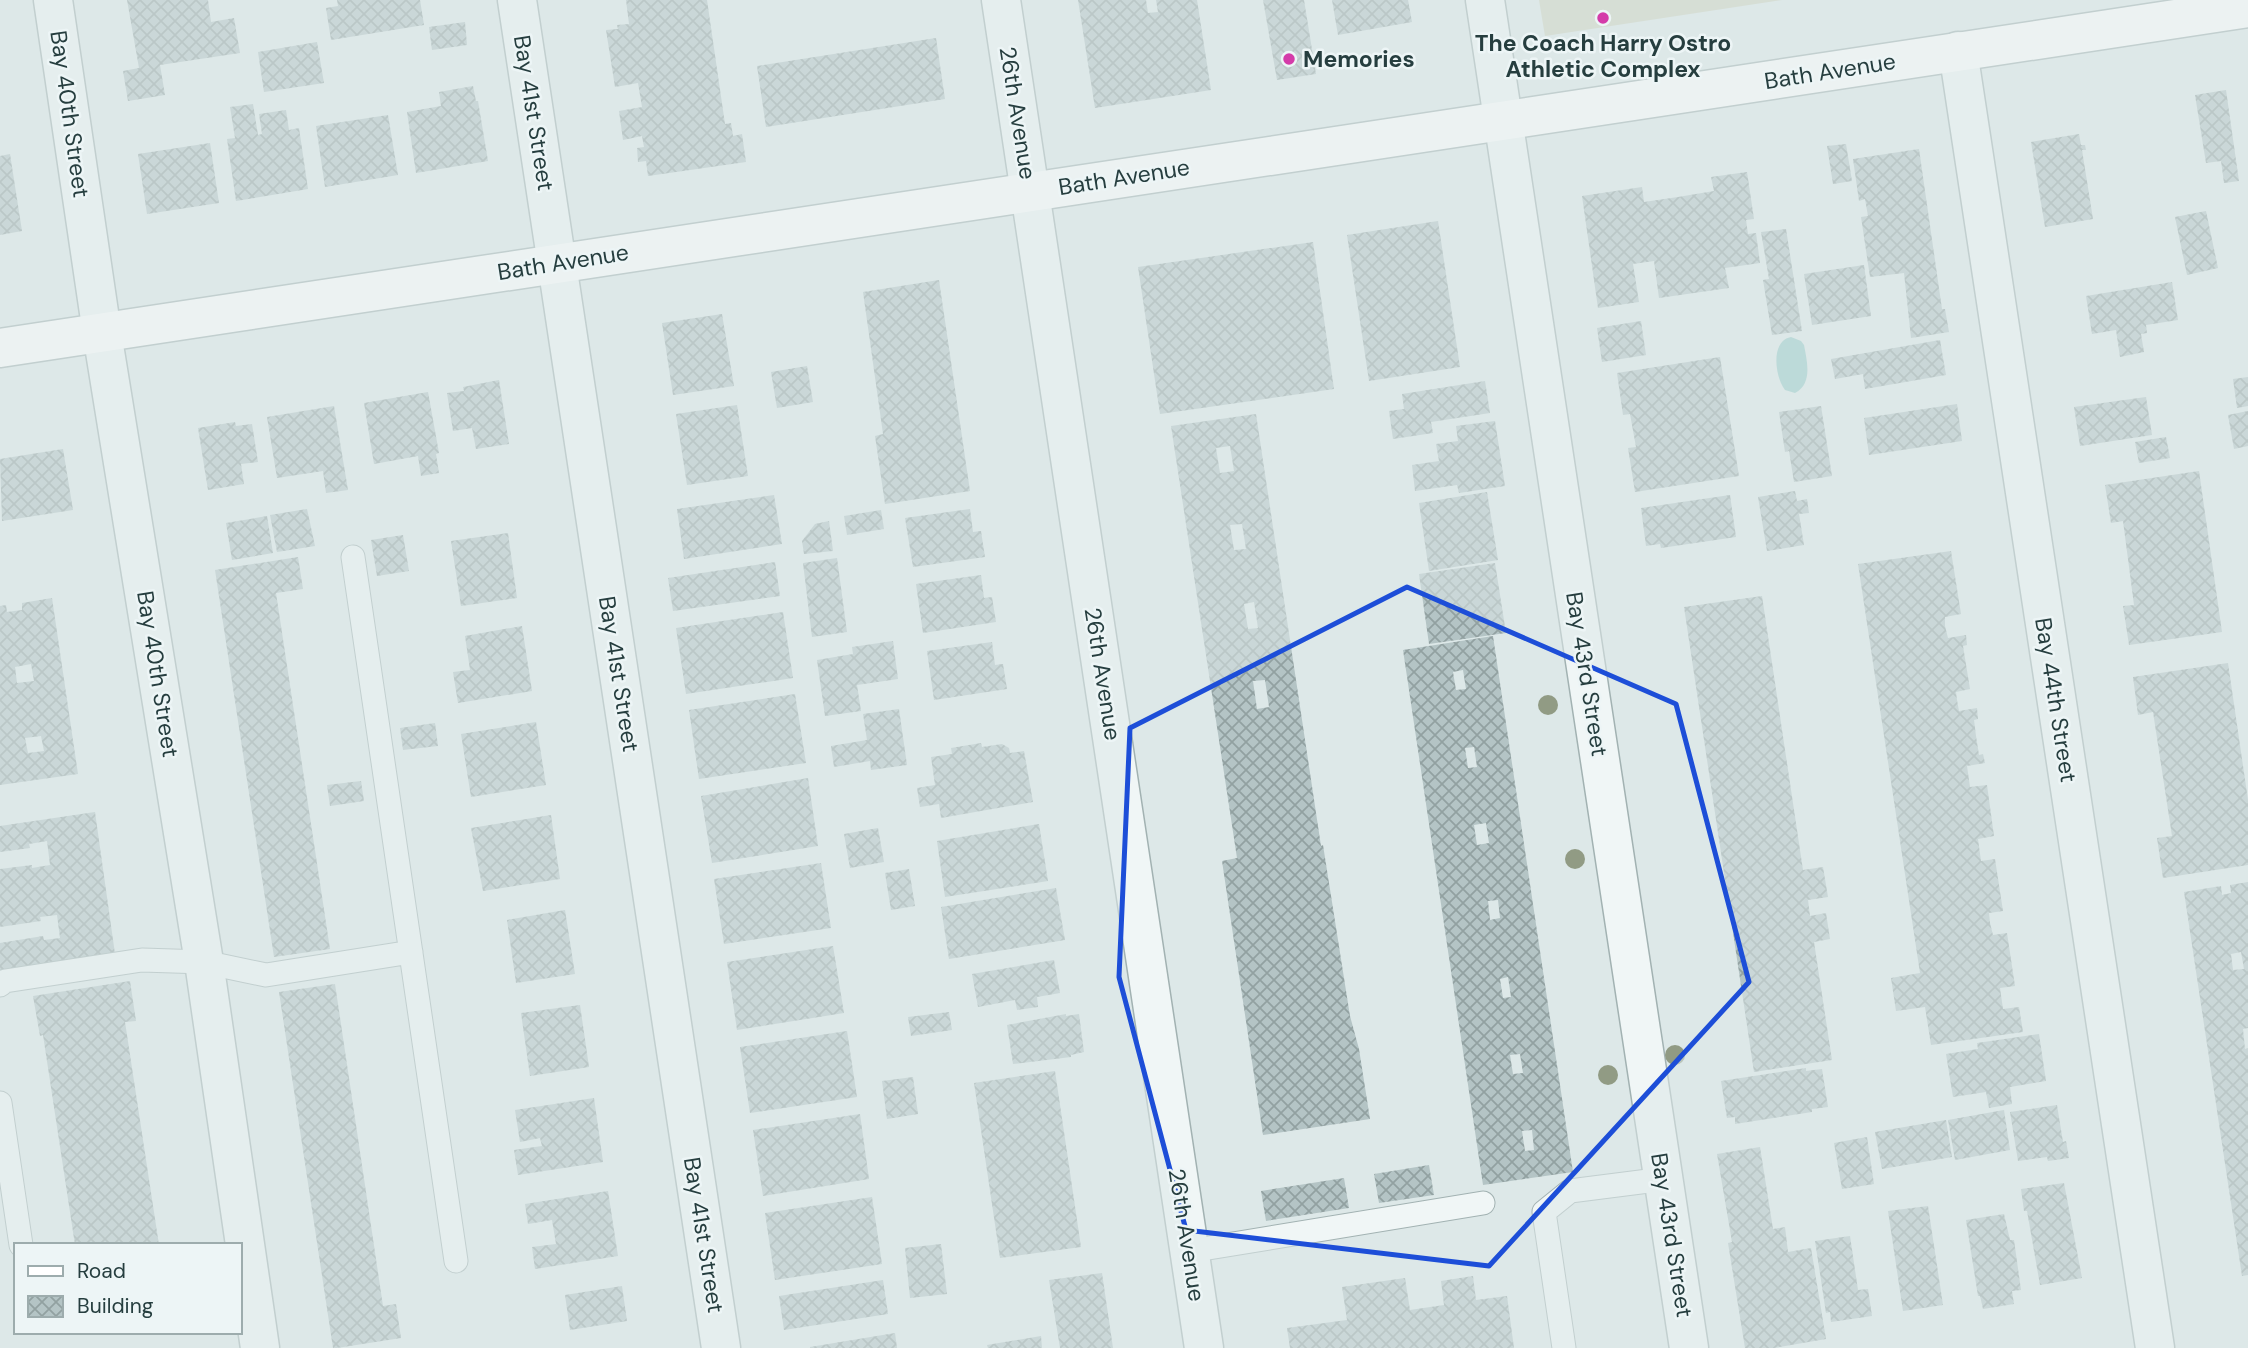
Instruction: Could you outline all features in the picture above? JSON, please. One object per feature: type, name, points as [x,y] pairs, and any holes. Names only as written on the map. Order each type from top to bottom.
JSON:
[{"type":"street","name":"Bay 40th Street","points":[[53,0],[102,332],[204,962],[239,1243]]},
{"type":"street","name":"Bay 41st Street","points":[[517,0],[721,1348]]},
{"type":"street","name":"26th Avenue","points":[[1001,0],[1205,1348]]},
{"type":"street","name":"Bay 43rd Street","points":[[1485,0],[1689,1348]]},
{"type":"street","name":"Bath Avenue","points":[[0,348],[2248,8]]},
{"type":"street","name":"Bay 44th Street","points":[[1958,51],[2155,1348]]},
{"type":"street","name":"Bay 40th Street","points":[[242,1264],[247,1304],[260,1348]]},
{"type":"lane","points":[[353,558],[456,1261]]},
{"type":"lane","points":[[0,985],[5,981],[142,960],[204,962],[266,975],[411,952]]},
{"type":"lane","points":[[0,1103],[21,1243]]},
{"type":"lane","points":[[1564,1348],[1544,1212],[1570,1191],[1664,1179]]},
{"type":"lane","points":[[1190,1251],[1483,1203]]},
{"type":"highlighted area","points":[[1407,587],[1676,704],[1749,982],[1489,1266],[1186,1230],[1119,977],[1130,728]]},
{"type":"green space","name":"The Coach Harry Ostro Athletic Complex","points":[[1539,0],[1782,0],[1545,36]]},
{"type":"water","points":[[1791,337],[1804,345],[1807,365],[1807,378],[1801,389],[1795,393],[1785,390],[1776,360],[1780,345]]},
{"type":"building","points":[[127,0],[208,0],[211,22],[234,18],[240,53],[160,65],[165,95],[128,101],[123,71],[139,68]]},
{"type":"building","points":[[337,0],[420,0],[424,25],[331,40],[326,8],[338,6]]},
{"type":"building","points":[[626,0],[707,0],[725,124],[731,123],[733,136],[742,134],[746,162],[648,176],[646,161],[638,162],[637,148],[644,147],[642,136],[623,140],[619,111],[642,107],[638,83],[615,87],[606,30],[629,24]]},
{"type":"building","points":[[1078,0],[1146,0],[1148,13],[1158,12],[1156,0],[1197,0],[1211,90],[1095,108]]},
{"type":"building","points":[[1263,0],[1304,0],[1316,74],[1277,80]]},
{"type":"building","points":[[1332,0],[1408,0],[1412,22],[1338,35]]},
{"type":"building","points":[[465,22],[467,45],[432,50],[429,27]]},
{"type":"building","points":[[936,38],[945,99],[766,127],[757,66]]},
{"type":"building","points":[[317,42],[324,83],[264,92],[258,52]]},
{"type":"building","points":[[473,86],[488,161],[416,173],[407,112],[441,106],[439,92]]},
{"type":"building","points":[[2226,90],[2239,181],[2224,183],[2221,161],[2206,163],[2195,95]]},
{"type":"building","points":[[253,104],[258,135],[262,134],[259,114],[286,110],[289,130],[299,128],[308,189],[236,201],[227,139],[235,138],[230,107]]},
{"type":"building","points":[[388,115],[398,175],[325,187],[316,126]]},
{"type":"building","points":[[2079,134],[2081,145],[2085,145],[2086,150],[2082,150],[2093,219],[2045,227],[2031,142]]},
{"type":"building","points":[[210,143],[219,203],[147,214],[138,154]]},
{"type":"building","points":[[1846,144],[1852,181],[1833,184],[1827,146]]},
{"type":"building","points":[[1919,149],[1942,309],[1945,309],[1949,332],[1911,338],[1904,273],[1870,277],[1861,217],[1868,216],[1865,199],[1859,201],[1853,159]]},
{"type":"building","points":[[10,154],[22,231],[0,235],[0,156]]},
{"type":"building","points":[[1747,172],[1754,219],[1746,220],[1748,234],[1756,233],[1760,263],[1725,268],[1729,288],[1659,298],[1654,261],[1633,264],[1639,302],[1598,308],[1582,196],[1642,187],[1644,202],[1714,191],[1711,177]]},
{"type":"building","points":[[2206,211],[2218,268],[2187,275],[2175,217]]},
{"type":"building","points":[[1438,221],[1460,367],[1369,381],[1347,235]]},
{"type":"building","points":[[1786,229],[1802,331],[1772,335],[1763,280],[1769,279],[1761,232]]},
{"type":"building","points":[[1313,242],[1334,389],[1160,414],[1138,267]]},
{"type":"building","points":[[1864,265],[1871,316],[1812,325],[1804,274]]},
{"type":"building","points":[[939,280],[970,491],[885,504],[875,436],[883,434],[863,292]]},
{"type":"building","points":[[2172,282],[2178,320],[2146,325],[2147,333],[2141,334],[2144,352],[2120,357],[2116,330],[2092,334],[2086,296]]},
{"type":"building","points":[[722,314],[734,386],[673,395],[662,323]]},
{"type":"building","points":[[1641,321],[1646,355],[1602,362],[1597,328]]},
{"type":"building","points":[[1940,340],[1946,375],[1865,389],[1863,374],[1835,379],[1831,359]]},
{"type":"building","points":[[1720,357],[1739,476],[1635,492],[1628,448],[1636,447],[1630,414],[1623,415],[1617,373]]},
{"type":"building","points":[[807,366],[813,402],[777,408],[771,372]]},
{"type":"building","points":[[2248,377],[2248,406],[2237,408],[2233,379]]},
{"type":"building","points":[[499,380],[509,444],[476,449],[472,428],[453,431],[447,393],[464,391],[463,387]]},
{"type":"building","points":[[1485,381],[1490,413],[1431,422],[1433,433],[1393,439],[1389,411],[1404,409],[1402,394]]},
{"type":"building","points":[[428,392],[439,453],[436,454],[439,473],[421,476],[418,456],[374,464],[364,403]]},
{"type":"building","points":[[2146,397],[2152,435],[2080,446],[2074,407]]},
{"type":"building","points":[[1957,404],[1962,441],[1869,455],[1864,418]]},
{"type":"building","points":[[737,405],[748,476],[687,485],[676,414]]},
{"type":"building","points":[[334,406],[348,490],[326,493],[323,471],[277,478],[267,417]]},
{"type":"building","points":[[1821,406],[1832,476],[1794,482],[1789,451],[1785,452],[1779,412]]},
{"type":"building","points":[[2248,411],[2248,446],[2234,449],[2228,415]]},
{"type":"building","points":[[1256,414],[1321,846],[1323,845],[1350,1016],[1359,1049],[1370,1119],[1263,1135],[1222,861],[1237,858],[1171,426]],"holes":[[[1230,446],[1234,471],[1220,473],[1216,448]],[[1242,524],[1246,549],[1234,550],[1230,525]],[[1254,602],[1258,628],[1248,629],[1244,604]],[[1265,680],[1269,707],[1257,709],[1253,681]]]},
{"type":"building","points":[[1495,421],[1505,486],[1459,493],[1457,485],[1415,491],[1412,465],[1439,461],[1436,444],[1458,441],[1456,426]]},
{"type":"building","points":[[235,422],[236,426],[252,424],[258,462],[241,464],[244,484],[208,490],[198,428]]},
{"type":"building","points":[[2166,437],[2170,458],[2139,463],[2135,442]]},
{"type":"building","points":[[63,449],[73,510],[2,521],[0,459]]},
{"type":"building","points":[[2199,471],[2222,632],[2129,645],[2123,606],[2134,605],[2123,521],[2111,523],[2105,485]]},
{"type":"building","points":[[1795,491],[1797,501],[1807,499],[1809,513],[1799,514],[1804,545],[1767,551],[1758,497]]},
{"type":"building","points":[[1487,492],[1498,560],[1429,571],[1419,503]]},
{"type":"building","points":[[774,495],[782,544],[684,559],[677,509]]},
{"type":"building","points":[[1730,495],[1736,537],[1661,548],[1660,544],[1646,546],[1641,508]]},
{"type":"building","points":[[307,509],[315,546],[277,552],[270,515]]},
{"type":"building","points":[[970,509],[973,532],[981,531],[985,557],[913,567],[905,518]]},
{"type":"building","points":[[881,510],[884,529],[847,535],[844,516]]},
{"type":"building","points":[[267,516],[273,553],[232,560],[226,523]]},
{"type":"building","points":[[829,521],[833,551],[804,554],[802,541],[815,524]]},
{"type":"building","points":[[508,533],[517,598],[461,606],[451,541]]},
{"type":"building","points":[[403,535],[409,571],[377,576],[371,540]]},
{"type":"building","points":[[1951,551],[1961,614],[1945,617],[1945,626],[1948,638],[1966,635],[1967,645],[1963,646],[1970,689],[1956,692],[1957,700],[1959,711],[1977,708],[1978,719],[1974,720],[1976,736],[1979,755],[1983,754],[1985,763],[1967,766],[1970,787],[1987,785],[1994,836],[1978,839],[1981,861],[1995,859],[2003,911],[1989,913],[1990,923],[1993,935],[2007,933],[2015,986],[2000,988],[2003,1009],[2019,1007],[2023,1032],[1931,1045],[1925,1007],[1896,1011],[1891,978],[1920,973],[1858,564]]},
{"type":"building","points":[[298,557],[303,589],[276,593],[330,949],[274,957],[215,570]]},
{"type":"building","points":[[837,558],[847,632],[812,637],[803,563]]},
{"type":"building","points":[[775,562],[780,596],[673,611],[668,578]]},
{"type":"building","points":[[1495,563],[1506,633],[1429,644],[1419,574]]},
{"type":"building","points":[[981,575],[984,598],[992,597],[996,622],[923,633],[916,584]]},
{"type":"building","points":[[1762,596],[1803,870],[1823,867],[1828,897],[1808,900],[1810,916],[1826,913],[1830,939],[1814,942],[1832,1060],[1754,1072],[1684,607]]},
{"type":"building","points":[[52,598],[78,774],[0,785],[0,606],[6,605],[7,612],[22,610],[22,603]],"holes":[[[31,664],[34,681],[17,683],[15,667]],[[41,736],[44,751],[28,753],[25,738]]]},
{"type":"building","points":[[783,612],[793,678],[686,694],[676,628]]},
{"type":"building","points":[[522,626],[532,691],[458,703],[453,672],[470,670],[465,636]]},
{"type":"building","points":[[1493,636],[1573,1172],[1483,1185],[1403,650]],"holes":[[[1463,670],[1466,689],[1456,690],[1453,672]],[[1474,747],[1477,767],[1468,768],[1465,748]],[[1486,823],[1489,843],[1477,845],[1474,825]],[[1498,900],[1500,918],[1490,920],[1488,901]],[[1508,977],[1511,997],[1503,998],[1500,979]],[[1520,1054],[1523,1073],[1513,1074],[1510,1055]],[[1532,1130],[1534,1150],[1525,1151],[1522,1131]]]},
{"type":"building","points":[[893,641],[898,679],[857,685],[861,711],[825,716],[817,660],[853,654],[852,647]]},
{"type":"building","points":[[992,642],[995,665],[1003,664],[1007,689],[934,700],[927,651]]},
{"type":"building","points":[[2228,663],[2248,800],[2248,865],[2163,878],[2157,838],[2172,836],[2153,712],[2138,715],[2133,677]]},
{"type":"building","points":[[795,694],[806,763],[699,779],[689,710]]},
{"type":"building","points":[[899,709],[907,765],[871,770],[870,761],[834,767],[831,746],[867,740],[863,714]]},
{"type":"building","points":[[536,722],[546,785],[471,797],[461,734]]},
{"type":"building","points":[[435,723],[438,746],[403,750],[400,728]]},
{"type":"building","points":[[981,743],[982,747],[1002,744],[1009,748],[1010,753],[1024,751],[1033,802],[941,818],[939,804],[920,807],[917,788],[935,785],[931,757],[952,754],[951,748]]},
{"type":"building","points":[[808,778],[818,846],[712,863],[701,796]]},
{"type":"building","points":[[361,781],[364,801],[330,806],[327,785]]},
{"type":"building","points":[[95,812],[115,954],[0,971],[0,943],[43,936],[44,940],[60,938],[57,915],[40,917],[41,921],[0,927],[0,869],[50,865],[47,841],[29,844],[30,848],[0,852],[0,826]]},
{"type":"building","points":[[551,815],[560,879],[483,891],[471,828]]},
{"type":"building","points":[[1039,824],[1048,881],[945,897],[937,841]]},
{"type":"building","points":[[878,828],[884,862],[850,868],[844,834]]},
{"type":"building","points":[[821,863],[831,928],[724,944],[714,879]]},
{"type":"building","points":[[909,869],[915,906],[891,910],[885,873]]},
{"type":"building","points":[[2248,882],[2248,1028],[2243,1029],[2245,1049],[2248,1048],[2248,1275],[2242,1276],[2184,892],[2221,886],[2222,895],[2231,893],[2230,885]],"holes":[[[2241,952],[2244,969],[2233,970],[2231,954]]]},
{"type":"building","points":[[1056,888],[1065,940],[949,959],[941,907]]},
{"type":"building","points":[[565,910],[575,974],[516,983],[507,920]]},
{"type":"building","points":[[833,946],[844,1013],[737,1030],[727,962]]},
{"type":"building","points":[[1054,960],[1060,993],[1037,997],[1038,1007],[1017,1010],[1015,1000],[978,1007],[972,974]]},
{"type":"building","points":[[130,981],[136,1021],[125,1022],[159,1243],[75,1243],[43,1035],[40,1036],[33,996]]},
{"type":"building","points":[[335,984],[383,1306],[396,1304],[401,1338],[333,1348],[279,992]]},
{"type":"building","points":[[580,1005],[589,1067],[530,1076],[521,1013]]},
{"type":"building","points":[[949,1012],[952,1030],[911,1036],[908,1017]]},
{"type":"building","points":[[1079,1014],[1084,1052],[1071,1057],[1013,1064],[1007,1025]]},
{"type":"building","points":[[847,1031],[857,1097],[750,1113],[740,1047]]},
{"type":"building","points":[[2039,1034],[2046,1081],[2010,1087],[2012,1104],[1989,1108],[1986,1092],[1953,1097],[1946,1054],[1978,1049],[1977,1043]]},
{"type":"building","points":[[1806,1068],[1806,1071],[1822,1069],[1828,1107],[1735,1124],[1735,1117],[1727,1118],[1721,1081]]},
{"type":"building","points":[[1055,1071],[1081,1247],[1000,1258],[974,1083]]},
{"type":"building","points":[[913,1077],[918,1114],[887,1119],[882,1081]]},
{"type":"building","points":[[594,1098],[603,1162],[518,1175],[514,1150],[542,1146],[540,1138],[520,1142],[515,1110]]},
{"type":"building","points":[[2057,1105],[2063,1142],[2066,1141],[2069,1158],[2048,1161],[2047,1157],[2018,1161],[2010,1112]]},
{"type":"building","points":[[2004,1110],[2010,1150],[1955,1160],[1948,1120]]},
{"type":"building","points":[[860,1114],[869,1179],[763,1196],[753,1130]]},
{"type":"building","points":[[1946,1120],[1952,1157],[1882,1169],[1875,1132]]},
{"type":"building","points":[[1867,1137],[1874,1184],[1842,1189],[1834,1143]]},
{"type":"building","points":[[1760,1147],[1773,1229],[1785,1227],[1788,1252],[1811,1248],[1826,1339],[1774,1348],[1745,1348],[1728,1243],[1732,1242],[1717,1154]]},
{"type":"building","points":[[1429,1165],[1434,1195],[1379,1203],[1374,1174]]},
{"type":"building","points":[[1344,1178],[1349,1208],[1266,1221],[1261,1191]]},
{"type":"building","points":[[2064,1183],[2082,1278],[2040,1285],[2021,1189]]},
{"type":"building","points":[[608,1191],[618,1256],[535,1269],[532,1247],[556,1244],[552,1220],[528,1224],[525,1204]]},
{"type":"building","points":[[872,1197],[882,1264],[775,1280],[765,1213]]},
{"type":"building","points":[[1928,1206],[1943,1305],[1903,1311],[1888,1211]]},
{"type":"building","points":[[2004,1214],[2010,1240],[2014,1240],[2021,1290],[2012,1291],[2014,1304],[1983,1309],[1978,1296],[1966,1220]]},
{"type":"building","points":[[1850,1236],[1858,1290],[1868,1289],[1872,1316],[1831,1322],[1830,1312],[1826,1313],[1815,1241]]},
{"type":"building","points":[[941,1244],[947,1294],[910,1298],[905,1248]]},
{"type":"building","points":[[1102,1273],[1113,1348],[1060,1348],[1049,1280]]},
{"type":"building","points":[[1473,1276],[1476,1300],[1507,1296],[1514,1348],[1290,1348],[1287,1328],[1347,1320],[1342,1287],[1405,1278],[1410,1310],[1444,1305],[1441,1281]]},
{"type":"building","points":[[883,1280],[888,1314],[784,1330],[779,1296]]},
{"type":"building","points":[[622,1286],[627,1321],[570,1330],[565,1295]]},
{"type":"building","points":[[895,1333],[897,1348],[810,1348],[810,1347]]},
{"type":"building","points":[[1041,1336],[1042,1348],[988,1348],[987,1345]]},
{"type":"place","name":"The Coach Harry Ostro Athletic Complex","points":[[1603,18]]},
{"type":"place","name":"Memories","points":[[1289,59]]}]
